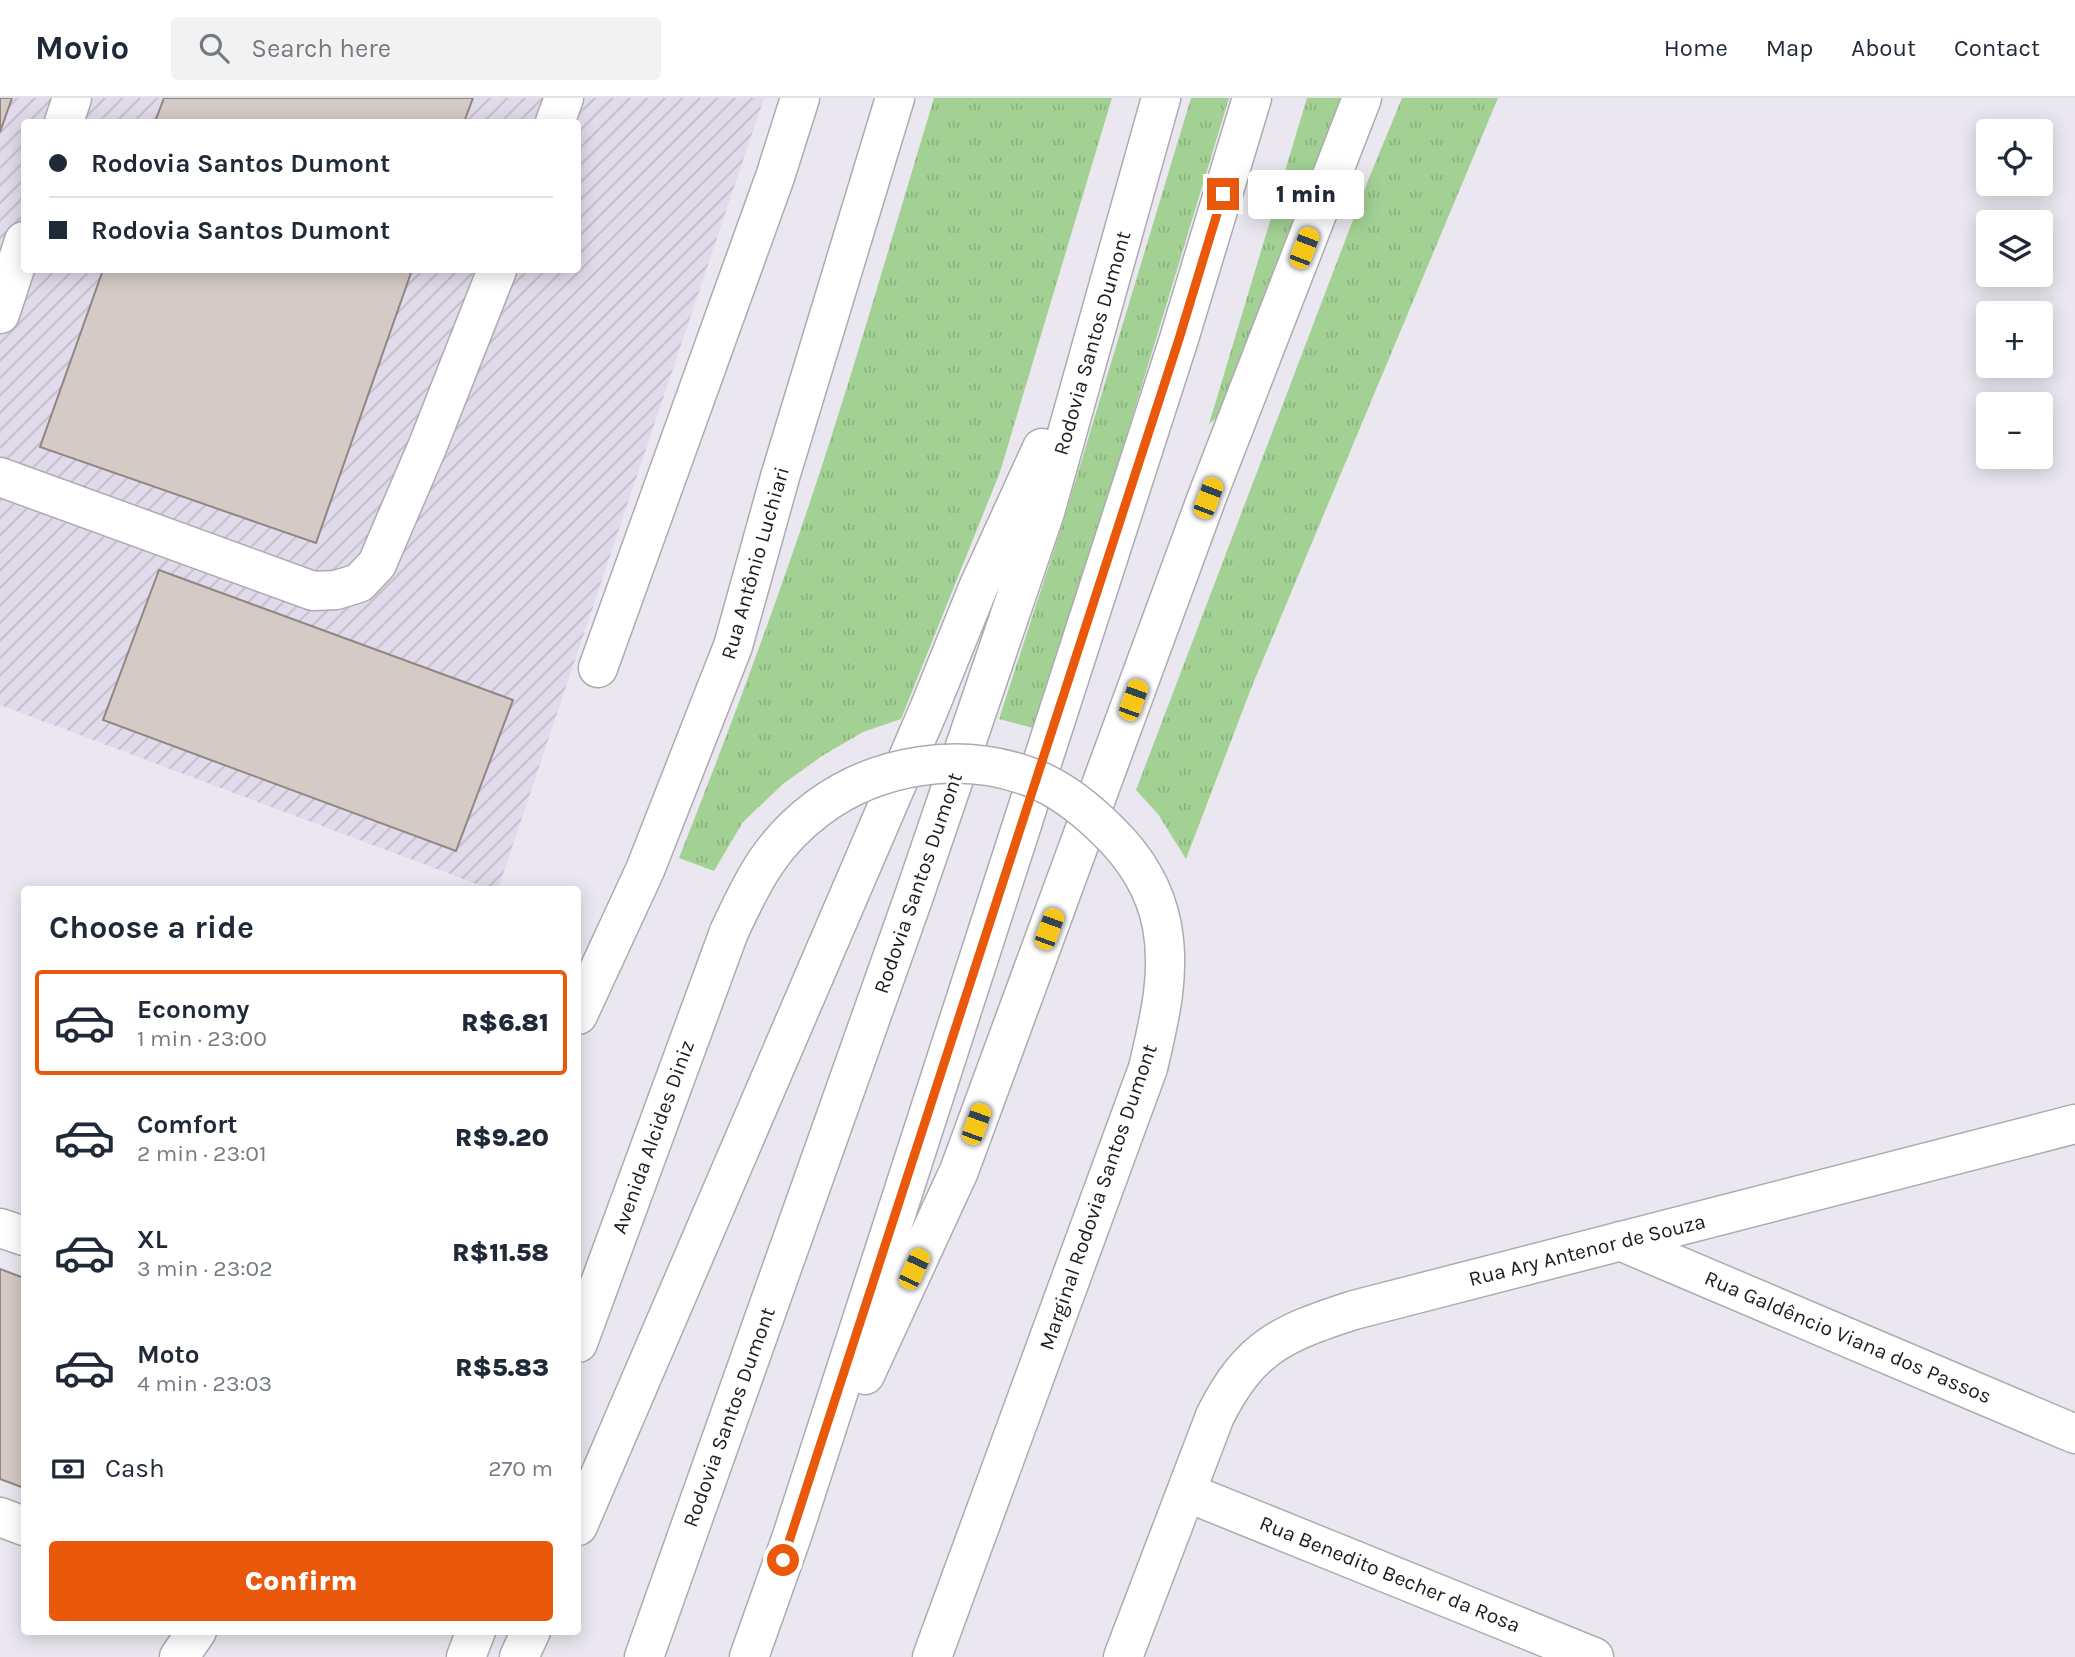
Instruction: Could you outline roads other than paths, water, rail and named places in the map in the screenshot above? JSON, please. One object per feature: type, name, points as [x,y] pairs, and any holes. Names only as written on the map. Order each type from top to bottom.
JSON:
[{"type":"main road","points":[[65,119],[72,98]]},
{"type":"main road","points":[[556,119],[564,98]]},
{"type":"main road","points":[[598,668],[775,177],[800,98]]},
{"type":"main road","name":"Rua Antônio Luchiari","points":[[581,1009],[645,870],[733,646],[780,477],[895,98]]},
{"type":"main road","name":"Rodovia Santos Dumont","points":[[644,1657],[914,896],[1040,524],[1161,98]]},
{"type":"main road","points":[[749,1657],[792,1536],[1174,352],[1252,98]]},
{"type":"main road","points":[[792,1536],[959,1171],[1208,498],[1362,98]]},
{"type":"main road","points":[[0,314],[21,250]]},
{"type":"main road","points":[[0,477],[313,591],[337,590],[359,583],[377,564],[428,445],[496,273]]},
{"type":"main road","points":[[581,1519],[978,588],[1029,480],[1109,281]]},
{"type":"main road","name":"Marginal Rodovia Santos Dumont","points":[[729,932],[754,878],[780,841],[819,807],[861,783],[901,768],[936,763],[981,766],[1030,777],[1082,805],[1121,844],[1147,879],[1162,925],[1166,970],[1161,1011],[1148,1068],[932,1657]]},
{"type":"main road","name":"Avenida Alcides Diniz","points":[[581,1335],[729,932]]},
{"type":"main road","name":"Rua Ary Antenor de Souza","points":[[1123,1657],[1215,1416],[1229,1388],[1247,1364],[1274,1341],[1309,1325],[1354,1310],[2075,1125]]},
{"type":"main road","points":[[0,1228],[21,1235]]},
{"type":"main road","name":"Rua Galdêncio Viana dos Passos","points":[[1620,1241],[2075,1434]]},
{"type":"main road","name":"Rua Benedito Becher da Rosa","points":[[1186,1492],[1594,1657]]},
{"type":"main road","points":[[0,1517],[21,1525]]},
{"type":"main road","points":[[178,1657],[194,1635]]},
{"type":"main road","points":[[467,1657],[475,1635]]},
{"type":"main road","points":[[519,1657],[529,1635]]}]
